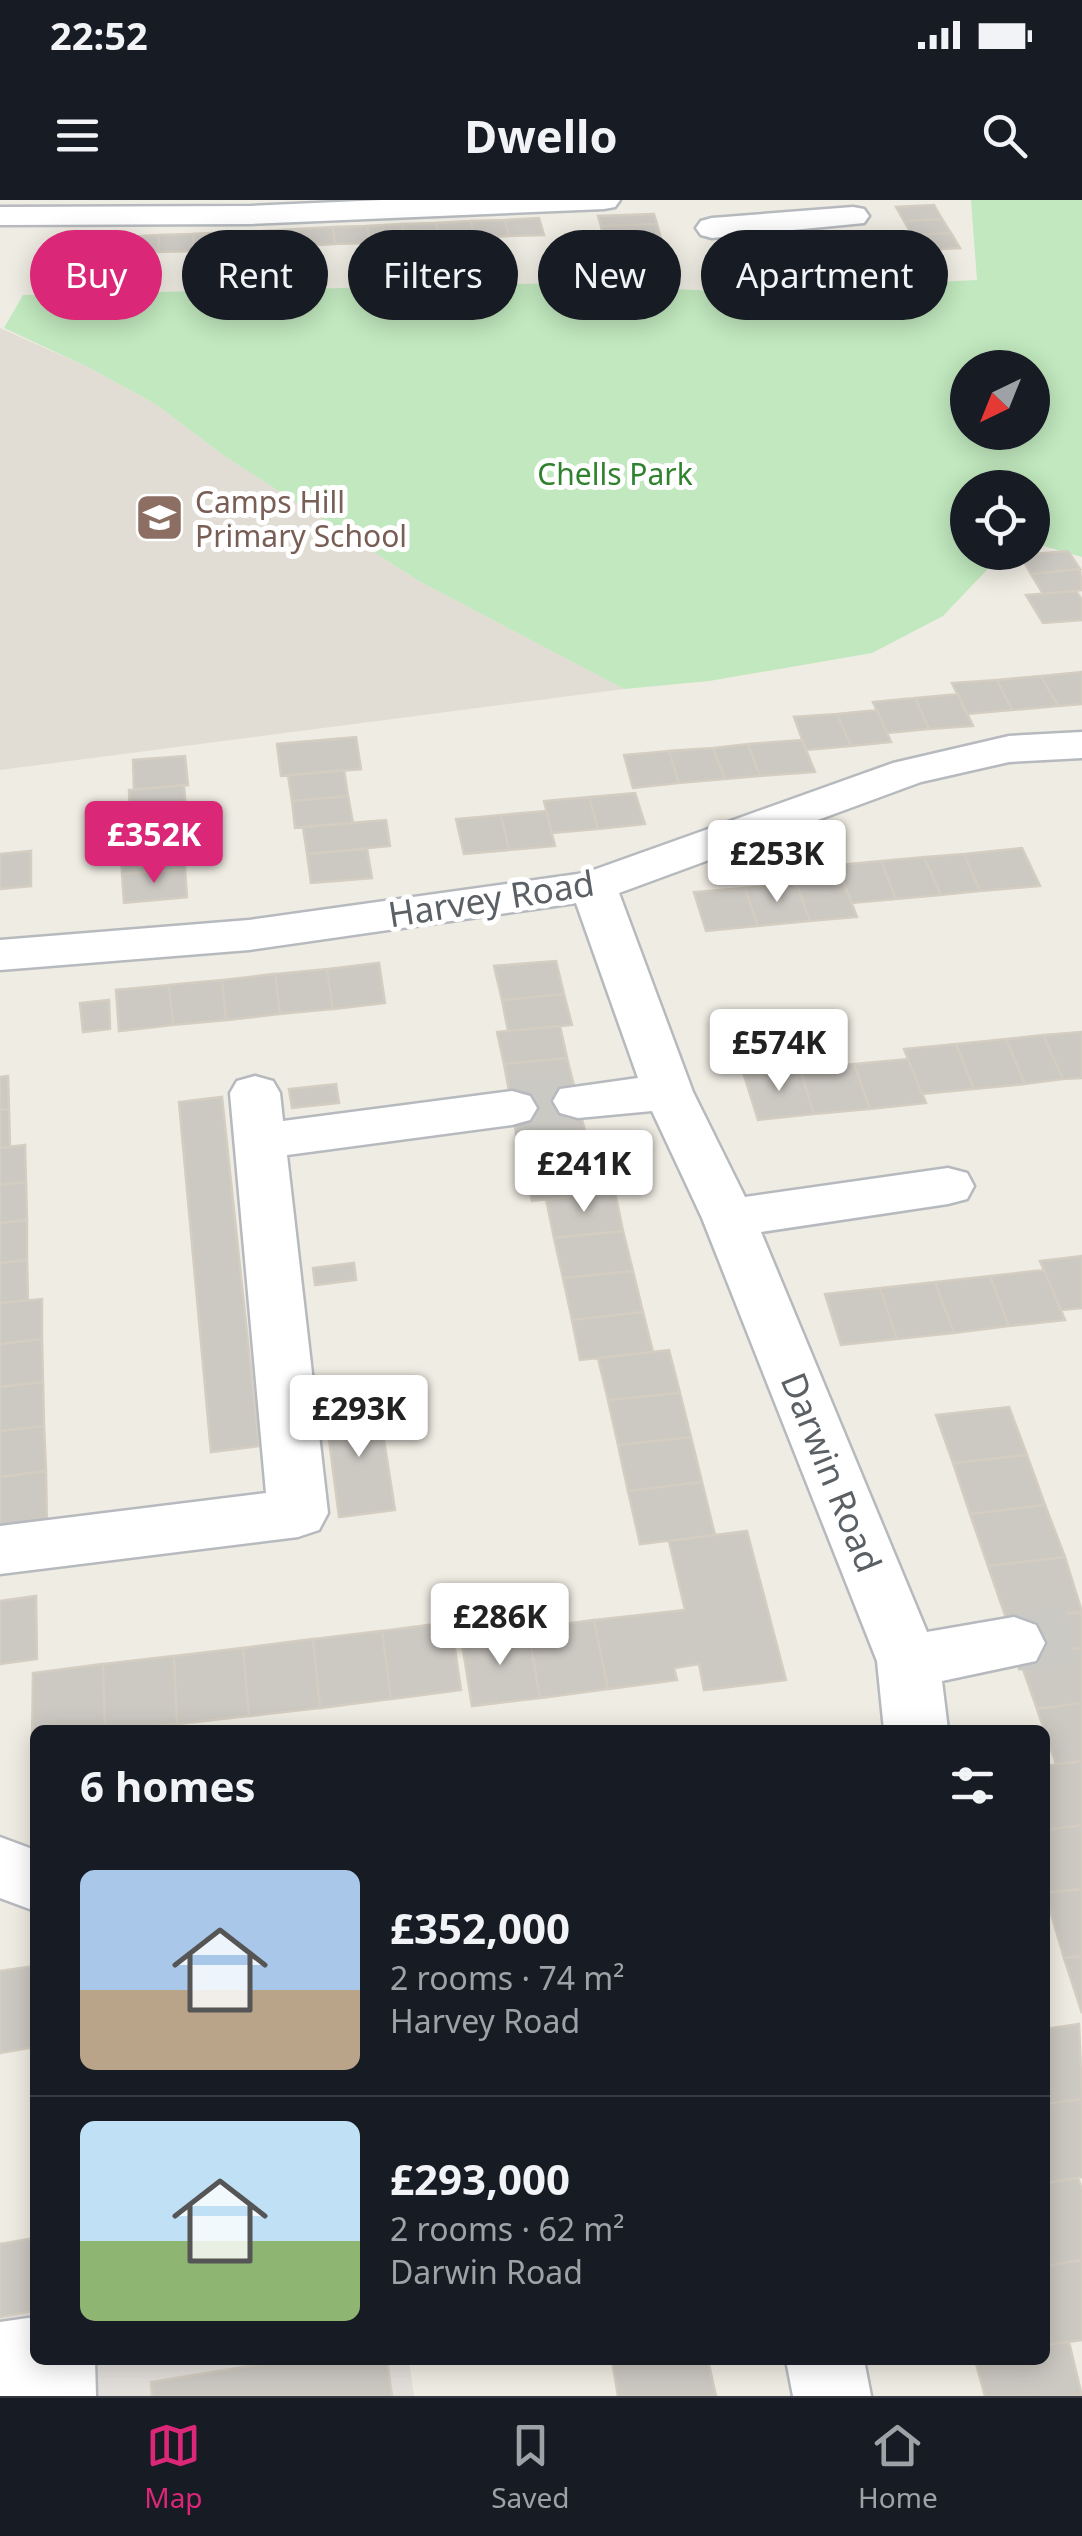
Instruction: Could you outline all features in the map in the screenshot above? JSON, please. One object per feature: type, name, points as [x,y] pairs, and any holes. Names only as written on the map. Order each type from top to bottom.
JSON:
[{"type":"street","points":[[0,216],[66,209],[604,200]]},
{"type":"street","points":[[708,229],[853,216]]},
{"type":"street","name":"Harvey Road","points":[[0,956],[250,935],[593,886],[908,772],[1009,749],[1082,745]]},
{"type":"street","name":"Darwin Road","points":[[593,886],[668,1092],[729,1218],[908,1661],[915,1725]]},
{"type":"street","points":[[578,1101],[668,1092]]},
{"type":"street","points":[[0,1550],[298,1513],[259,1117],[512,1108]]},
{"type":"street","points":[[729,1218],[948,1186]]},
{"type":"street","points":[[908,1661],[1014,1643]]},
{"type":"street","points":[[0,1868],[30,1879]]},
{"type":"street","points":[[0,2361],[30,2357]]},
{"type":"street","points":[[56,2365],[57,2396]]},
{"type":"street","points":[[827,2365],[832,2396]]},
{"type":"shaded area","name":"Camps Hill Primary School","points":[[0,328],[90,368],[157,405],[223,455],[419,581],[624,689],[0,770]]},
{"type":"shaded area","points":[[30,2258],[30,2365],[410,2365],[414,2396],[0,2396],[0,2262]]},
{"type":"green space","name":"Chells Park","points":[[971,200],[1082,200],[1082,557],[1050,548],[1050,470],[950,470],[950,570],[987,570],[943,616],[872,653],[709,681],[624,689],[419,581],[223,455],[157,405],[4,328],[23,295],[30,295],[30,320],[162,320],[162,292],[182,291],[182,320],[328,320],[328,288],[348,288],[348,320],[518,320],[518,284],[538,284],[538,320],[681,320],[681,289],[701,290],[701,320],[948,320],[948,281],[977,280]]},
{"type":"building","points":[[934,205],[942,219],[904,221],[896,207]]},
{"type":"building","points":[[654,214],[657,224],[601,226],[598,216]]},
{"type":"building","points":[[539,218],[543,230],[538,230],[538,235],[518,236],[518,230],[508,230],[505,220]]},
{"type":"building","points":[[942,219],[951,233],[909,230],[904,221]]},
{"type":"building","points":[[505,220],[508,230],[473,230],[471,221]]},
{"type":"building","points":[[471,221],[473,230],[438,230],[436,223]]},
{"type":"building","points":[[436,223],[438,230],[403,230],[402,224]]},
{"type":"building","points":[[402,224],[403,230],[368,230],[367,226]]},
{"type":"building","points":[[657,224],[659,230],[602,230],[601,226]]},
{"type":"building","points":[[367,226],[368,230],[348,230],[348,244],[335,244],[333,227]]},
{"type":"building","points":[[333,227],[335,244],[328,244],[328,230],[298,229]]},
{"type":"building","points":[[951,233],[960,248],[948,249]]},
{"type":"building","points":[[182,234],[182,251],[162,252],[162,235]]},
{"type":"building","points":[[1068,551],[1080,569],[1031,574],[1029,570],[1050,570],[1050,552]]},
{"type":"building","points":[[1080,569],[1082,590],[1043,594],[1031,574]]},
{"type":"building","points":[[1076,591],[1082,600],[1082,620],[1043,623],[1026,595]]},
{"type":"building","points":[[1082,672],[1082,704],[1058,706],[1041,676]]},
{"type":"building","points":[[1041,676],[1058,706],[1012,710],[997,680]]},
{"type":"building","points":[[997,680],[1012,710],[967,714],[952,683]]},
{"type":"building","points":[[958,694],[973,726],[929,729],[915,698]]},
{"type":"building","points":[[915,698],[929,729],[887,733],[873,702]]},
{"type":"building","points":[[877,710],[891,742],[851,746],[837,714]]},
{"type":"building","points":[[837,714],[851,746],[806,750],[794,717]]},
{"type":"building","points":[[356,737],[361,769],[281,776],[277,744]]},
{"type":"building","points":[[802,740],[815,772],[760,776],[748,744]]},
{"type":"building","points":[[748,744],[760,776],[725,779],[713,748]]},
{"type":"building","points":[[713,748],[725,779],[679,783],[669,751]]},
{"type":"building","points":[[669,751],[679,783],[633,788],[624,755]]},
{"type":"building","points":[[185,756],[188,785],[134,790],[133,760]]},
{"type":"building","points":[[344,770],[348,796],[292,801],[288,775]]},
{"type":"building","points":[[184,785],[186,812],[130,817],[129,790]]},
{"type":"building","points":[[635,793],[645,824],[598,829],[589,797]]},
{"type":"building","points":[[348,796],[353,823],[295,828],[292,801]]},
{"type":"building","points":[[589,797],[598,829],[552,833],[544,801]]},
{"type":"building","points":[[546,811],[555,846],[509,850],[501,815]]},
{"type":"building","points":[[186,812],[189,840],[132,845],[130,817]]},
{"type":"building","points":[[501,815],[509,850],[464,854],[456,819]]},
{"type":"building","points":[[386,820],[390,846],[307,854],[303,827]]},
{"type":"building","points":[[182,841],[185,869],[122,874],[121,846]]},
{"type":"building","points":[[1022,848],[1040,886],[980,891],[964,854]]},
{"type":"building","points":[[367,849],[372,878],[311,883],[307,854]]},
{"type":"building","points":[[31,851],[31,886],[0,889],[0,854]]},
{"type":"building","points":[[964,854],[980,891],[941,895],[924,857]]},
{"type":"building","points":[[924,857],[941,895],[896,899],[881,861]]},
{"type":"building","points":[[881,861],[896,899],[852,903],[837,865]]},
{"type":"building","points":[[185,869],[187,897],[124,903],[122,874]]},
{"type":"building","points":[[842,879],[857,917],[810,921],[796,883]]},
{"type":"building","points":[[796,883],[810,921],[758,926],[745,888]]},
{"type":"building","points":[[745,888],[758,926],[706,931],[694,892]]},
{"type":"building","points":[[556,961],[564,994],[502,1000],[494,966]]},
{"type":"building","points":[[379,963],[385,1003],[333,1009],[327,969]]},
{"type":"building","points":[[327,969],[333,1009],[280,1014],[275,974]]},
{"type":"building","points":[[275,974],[280,1014],[226,1020],[222,980]]},
{"type":"building","points":[[222,980],[226,1020],[173,1025],[169,985]]},
{"type":"building","points":[[169,985],[173,1025],[119,1031],[116,990]]},
{"type":"building","points":[[564,994],[572,1025],[508,1031],[502,1000]]},
{"type":"building","points":[[109,1000],[110,1029],[83,1032],[80,1003]]},
{"type":"building","points":[[560,1026],[567,1058],[504,1064],[497,1032]]},
{"type":"building","points":[[1082,1032],[1082,1078],[1063,1079],[1043,1035]]},
{"type":"building","points":[[1043,1035],[1063,1079],[1025,1084],[1006,1039]]},
{"type":"building","points":[[1006,1039],[1025,1084],[974,1089],[956,1044]]},
{"type":"building","points":[[956,1044],[974,1089],[922,1094],[904,1049]]},
{"type":"building","points":[[567,1058],[575,1090],[510,1096],[504,1064]]},
{"type":"building","points":[[908,1059],[926,1103],[870,1109],[854,1064]]},
{"type":"building","points":[[854,1064],[870,1109],[814,1114],[800,1069]]},
{"type":"building","points":[[800,1069],[814,1114],[758,1120],[744,1075]]},
{"type":"building","points":[[8,1076],[9,1109],[0,1110],[0,1077]]},
{"type":"building","points":[[336,1084],[339,1103],[292,1108],[289,1089]]},
{"type":"building","points":[[575,1090],[581,1115],[515,1121],[510,1096]]},
{"type":"building","points":[[222,1097],[259,1446],[211,1452],[179,1102]]},
{"type":"building","points":[[9,1109],[10,1147],[0,1148],[0,1110]]},
{"type":"building","points":[[581,1115],[592,1159],[525,1166],[515,1121]]},
{"type":"building","points":[[25,1145],[26,1182],[0,1185],[0,1148]]},
{"type":"building","points":[[592,1159],[600,1194],[532,1201],[525,1166]]},
{"type":"building","points":[[26,1182],[27,1220],[0,1223],[0,1185]]},
{"type":"building","points":[[615,1192],[623,1231],[554,1238],[546,1199]]},
{"type":"building","points":[[27,1220],[27,1260],[0,1263],[0,1223]]},
{"type":"building","points":[[623,1231],[633,1271],[563,1278],[554,1238]]},
{"type":"building","points":[[1082,1256],[1082,1308],[1061,1310],[1040,1261]]},
{"type":"building","points":[[27,1260],[28,1300],[0,1303],[0,1263]]},
{"type":"building","points":[[354,1263],[356,1280],[315,1285],[313,1268]]},
{"type":"building","points":[[1044,1270],[1065,1320],[1009,1326],[990,1276]]},
{"type":"building","points":[[633,1271],[643,1312],[572,1320],[563,1278]]},
{"type":"building","points":[[990,1276],[1009,1326],[954,1333],[935,1282]]},
{"type":"building","points":[[935,1282],[954,1333],[897,1339],[880,1288]]},
{"type":"building","points":[[880,1288],[897,1339],[841,1345],[825,1294]]},
{"type":"building","points":[[42,1299],[42,1339],[0,1344],[0,1303]]},
{"type":"building","points":[[643,1312],[653,1352],[580,1360],[572,1320]]},
{"type":"building","points":[[42,1339],[43,1382],[0,1387],[0,1344]]},
{"type":"building","points":[[669,1350],[680,1393],[608,1400],[598,1358]]},
{"type":"building","points":[[43,1382],[44,1426],[0,1431],[0,1387]]},
{"type":"building","points":[[680,1393],[691,1437],[618,1445],[608,1400]]},
{"type":"building","points":[[378,1402],[395,1510],[339,1517],[325,1408]]},
{"type":"building","points":[[1009,1407],[1027,1455],[953,1463],[936,1415]]},
{"type":"building","points":[[44,1426],[46,1471],[0,1477],[0,1431]]},
{"type":"building","points":[[691,1437],[702,1482],[628,1491],[618,1445]]},
{"type":"building","points":[[1027,1455],[1045,1505],[970,1514],[953,1463]]},
{"type":"building","points":[[46,1471],[47,1531],[0,1536],[0,1477]]},
{"type":"building","points":[[702,1482],[715,1535],[640,1544],[628,1491]]},
{"type":"building","points":[[1045,1505],[1065,1557],[988,1566],[970,1514]]},
{"type":"building","points":[[747,1531],[786,1680],[704,1690],[699,1664],[674,1668],[677,1680],[608,1689],[594,1620],[685,1610],[669,1541]]},
{"type":"building","points":[[1065,1557],[1082,1612],[1007,1621],[988,1566]]},
{"type":"building","points":[[36,1596],[37,1659],[0,1664],[0,1601]]},
{"type":"building","points":[[1082,1612],[1082,1648],[1018,1655],[1007,1621]]},
{"type":"building","points":[[594,1620],[608,1689],[540,1698],[528,1629]]},
{"type":"building","points":[[451,1622],[461,1690],[391,1699],[382,1631]]},
{"type":"building","points":[[528,1629],[540,1698],[472,1706],[461,1637]]},
{"type":"building","points":[[382,1631],[391,1699],[320,1708],[313,1639]]},
{"type":"building","points":[[313,1639],[320,1708],[249,1716],[243,1648]]},
{"type":"building","points":[[243,1648],[249,1716],[177,1724],[174,1656]]},
{"type":"building","points":[[1082,1648],[1082,1703],[1037,1709],[1018,1655]]},
{"type":"building","points":[[174,1656],[177,1724],[105,1725],[103,1664]]},
{"type":"building","points":[[103,1664],[105,1725],[32,1725],[33,1673]]},
{"type":"building","points":[[1082,1703],[1082,1761],[1056,1764],[1050,1747],[1050,1725],[1043,1725],[1037,1709]]},
{"type":"building","points":[[1082,1761],[1082,1825],[1050,1829],[1050,1765]]},
{"type":"building","points":[[1082,1825],[1082,1889],[1050,1892],[1050,1829]]},
{"type":"building","points":[[1082,1889],[1082,1956],[1064,1958],[1050,1910],[1050,1892]]},
{"type":"building","points":[[1082,1956],[1082,2013],[1064,1958]]},
{"type":"building","points":[[30,1967],[30,2048],[0,2053],[0,1971]]},
{"type":"building","points":[[1079,2024],[1082,2099],[1050,2103],[1050,2028]]},
{"type":"building","points":[[1082,2099],[1082,2177],[1050,2182],[1050,2103]]},
{"type":"building","points":[[1078,2178],[1082,2190],[1082,2260],[1050,2265],[1050,2182]]},
{"type":"building","points":[[30,2239],[30,2312],[0,2317],[0,2244]]},
{"type":"building","points":[[1082,2260],[1082,2340],[1050,2344],[1050,2265]]},
{"type":"building","points":[[1069,2342],[1082,2396],[985,2396],[976,2365],[1050,2365],[1050,2344]]},
{"type":"building","points":[[256,2365],[388,2365],[392,2396],[152,2396],[151,2382]]},
{"type":"building","points":[[613,2365],[709,2365],[716,2396],[618,2396]]},
{"type":"tunnel","points":[[512,1108],[578,1101]]},
{"type":"tunnel","points":[[1014,1643],[1082,1633]]},
{"type":"place","name":"Camps Hill Primary School","points":[[160,518]]}]
